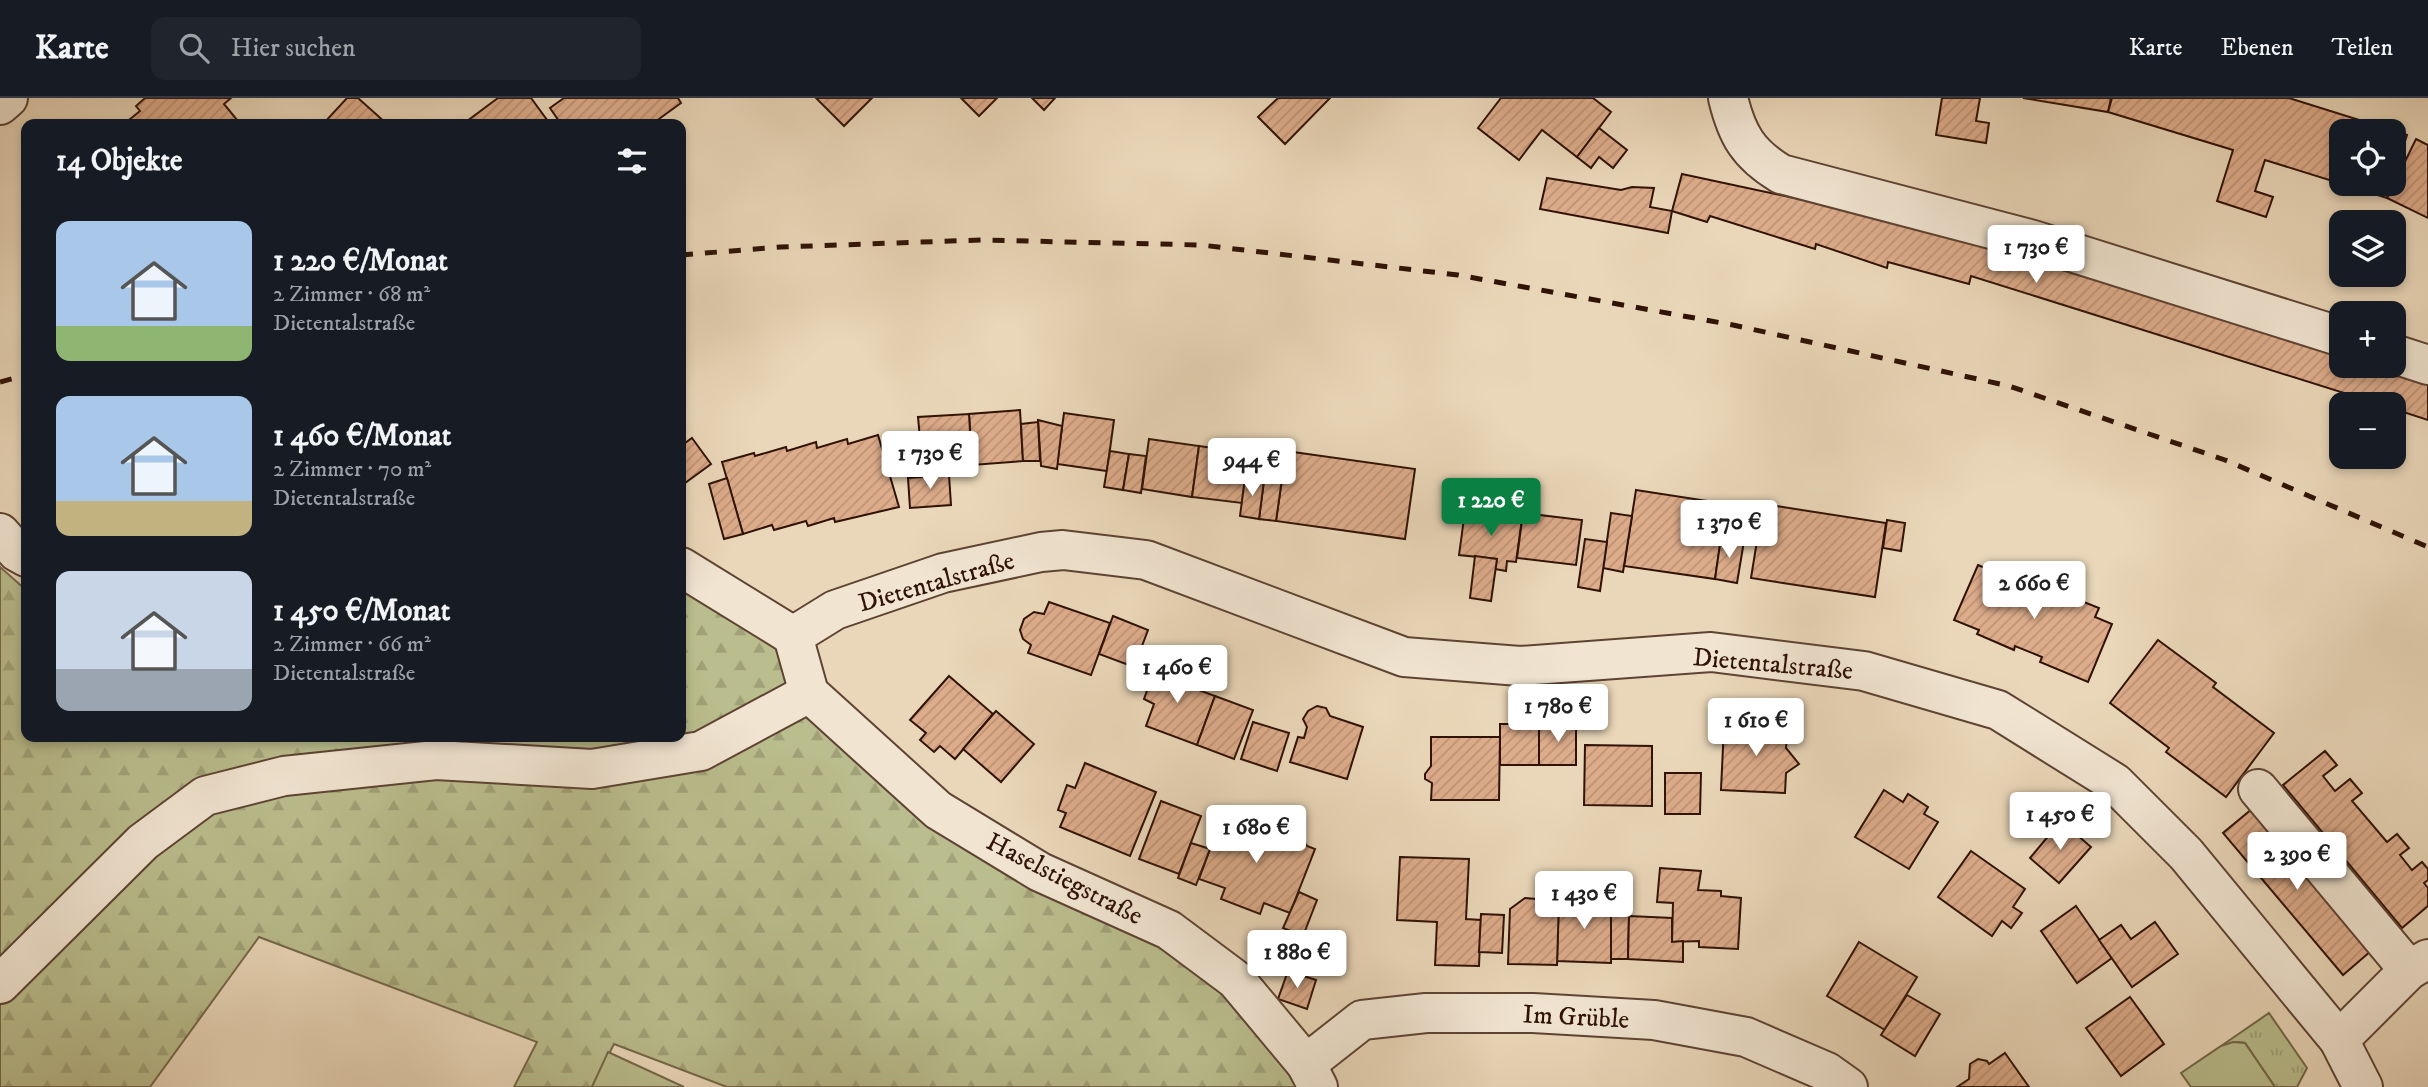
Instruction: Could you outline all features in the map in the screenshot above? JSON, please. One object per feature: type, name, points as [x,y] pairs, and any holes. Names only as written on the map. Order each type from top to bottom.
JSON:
[{"type":"street","points":[[0,105],[8,98]]},
{"type":"street","points":[[1728,98],[1741,139],[1759,161],[1781,174],[2033,240],[2329,333]]},
{"type":"street","points":[[2406,358],[2428,365]]},
{"type":"street","points":[[0,533],[21,554]]},
{"type":"street","name":"Dietentalstraße","points":[[793,636],[835,610],[943,573],[1041,552],[1063,550],[1146,560],[1404,657],[1520,666],[1711,652],[1864,671],[1998,710],[2115,783],[2186,854],[2339,1040],[2363,1087]]},
{"type":"street","points":[[0,984],[143,842],[205,796],[284,776],[436,760],[592,769],[701,751],[809,693],[793,636],[686,571]]},
{"type":"street","name":"Haselstiegstraße","points":[[809,693],[938,810],[1040,872],[1169,930],[1225,971],[1236,980],[1312,1076]]},
{"type":"street","points":[[2258,789],[2418,965],[2339,1040]]},
{"type":"street","name":"Im Grüble","points":[[1312,1076],[1362,1020],[1426,1013],[1533,1013],[1654,1020],[1746,1037],[1827,1072],[1848,1087]]},
{"type":"green space","points":[[0,567],[21,586],[21,742],[686,742],[686,570],[793,636],[809,693],[938,810],[1169,930],[1318,1087],[727,1087],[614,1044],[592,1087],[514,1087],[537,1042],[259,937],[150,1087],[0,1087]]},
{"type":"green space","points":[[2269,1013],[2307,1068],[2297,1087],[2275,1087],[2245,1043],[2221,1046]]},
{"type":"green space","points":[[2233,1042],[2245,1043],[2275,1087],[2191,1087],[2181,1073],[2221,1046]]},
{"type":"green space","points":[[608,1052],[684,1087],[592,1087]]},
{"type":"building","points":[[145,98],[231,98],[224,104],[236,119],[130,119],[140,111],[136,106]]},
{"type":"building","points":[[347,98],[358,98],[381,119],[328,119]]},
{"type":"building","points":[[498,98],[531,98],[546,119],[470,119]]},
{"type":"building","points":[[564,98],[678,98],[681,103],[659,119],[558,119],[550,108]]},
{"type":"building","points":[[816,98],[872,98],[844,126]]},
{"type":"building","points":[[961,98],[997,98],[979,116]]},
{"type":"building","points":[[1032,98],[1055,98],[1044,110]]},
{"type":"building","points":[[1278,98],[1330,98],[1285,144],[1258,117]]},
{"type":"building","points":[[1501,98],[1593,98],[1611,112],[1577,157],[1542,130],[1519,160],[1478,128]]},
{"type":"building","points":[[1942,98],[1980,98],[1976,121],[1989,123],[1986,143],[1936,135]]},
{"type":"building","points":[[2023,98],[2111,98],[2108,112]]},
{"type":"building","points":[[2112,98],[2289,98],[2356,119],[2329,119],[2329,180],[2265,160],[2255,191],[2273,197],[2266,217],[2217,201],[2233,150],[2108,112]]},
{"type":"building","points":[[1599,128],[1627,150],[1613,168],[1599,157],[1591,168],[1577,157]]},
{"type":"building","points":[[2416,139],[2428,145],[2428,218],[2387,198],[2406,196],[2406,159]]},
{"type":"building","points":[[1682,174],[1920,225],[2329,352],[2329,378],[2406,378],[2406,375],[2428,382],[2428,420],[2406,413],[2406,392],[2341,392],[1971,276],[1969,284],[1888,262],[1887,268],[1816,244],[1815,249],[1710,216],[1707,222],[1672,211]]},
{"type":"building","points":[[1547,178],[1621,190],[1632,187],[1654,188],[1650,207],[1672,211],[1668,233],[1540,209]]},
{"type":"building","points":[[1020,410],[1023,461],[972,465],[969,414]]},
{"type":"building","points":[[1064,413],[1114,420],[1107,471],[1057,464]]},
{"type":"building","points":[[969,414],[972,465],[923,469],[923,477],[908,478],[907,461],[922,460],[918,417]]},
{"type":"building","points":[[1038,420],[1062,426],[1057,469],[1041,466]]},
{"type":"building","points":[[1038,422],[1040,461],[1023,461],[1021,424]]},
{"type":"building","points":[[878,435],[899,507],[835,522],[834,518],[808,526],[806,521],[774,530],[772,525],[743,534],[722,462],[786,447],[787,451],[816,442],[817,448],[847,439],[848,444]]},
{"type":"building","points":[[692,438],[711,464],[686,482],[686,442]]},
{"type":"building","points":[[1149,439],[1199,446],[1192,497],[1142,489]]},
{"type":"building","points":[[1199,446],[1249,453],[1242,503],[1192,497]]},
{"type":"building","points":[[1110,451],[1129,454],[1123,490],[1104,487]]},
{"type":"building","points":[[1286,451],[1415,469],[1405,539],[1276,521]]},
{"type":"building","points":[[1129,454],[1146,456],[1141,493],[1123,490]]},
{"type":"building","points":[[1266,463],[1284,465],[1276,521],[1259,519]]},
{"type":"building","points":[[949,475],[951,505],[910,508],[908,478]]},
{"type":"building","points":[[727,478],[743,534],[724,539],[709,484]]},
{"type":"building","points":[[1245,478],[1264,481],[1259,519],[1240,516]]},
{"type":"building","points":[[1636,490],[1727,504],[1715,579],[1624,566]]},
{"type":"building","points":[[1763,504],[1886,523],[1875,597],[1751,578]]},
{"type":"building","points":[[1465,511],[1522,519],[1516,562],[1507,561],[1506,571],[1495,569],[1497,559],[1459,555]]},
{"type":"building","points":[[1523,513],[1582,520],[1576,565],[1517,558]]},
{"type":"building","points":[[1611,513],[1632,516],[1623,572],[1603,568]]},
{"type":"building","points":[[1887,520],[1905,523],[1901,551],[1883,548]]},
{"type":"building","points":[[1721,537],[1744,541],[1737,583],[1715,579]]},
{"type":"building","points":[[1585,539],[1607,542],[1600,591],[1578,587]]},
{"type":"building","points":[[1475,556],[1497,559],[1491,601],[1470,598]]},
{"type":"building","points":[[1978,565],[1996,573],[1999,566],[2053,589],[2050,596],[2066,603],[2069,596],[2099,608],[2095,617],[2112,624],[2088,682],[2040,662],[2042,657],[2015,646],[2014,650],[1977,634],[1979,630],[1954,620]]},
{"type":"building","points":[[1049,602],[1110,623],[1091,675],[1028,653],[1031,645],[1023,639],[1020,630],[1024,619],[1034,612],[1044,614]]},
{"type":"building","points":[[1113,616],[1148,630],[1134,667],[1099,654]]},
{"type":"building","points":[[2158,640],[2216,683],[2213,687],[2274,733],[2226,797],[2166,752],[2169,748],[2110,703]]},
{"type":"building","points":[[1157,663],[1192,676],[1188,686],[1215,696],[1197,745],[1146,726],[1154,704],[1144,699]]},
{"type":"building","points":[[949,676],[993,714],[955,759],[940,746],[934,752],[920,740],[926,733],[910,720]]},
{"type":"building","points":[[1215,696],[1253,710],[1234,759],[1197,745]]},
{"type":"building","points":[[1317,706],[1326,708],[1330,716],[1363,727],[1347,779],[1290,762],[1298,737],[1304,738],[1307,727],[1303,719],[1308,711]]},
{"type":"building","points":[[996,711],[1034,744],[1001,782],[963,749]]},
{"type":"building","points":[[1756,716],[1766,728],[1788,728],[1786,748],[1799,764],[1786,773],[1785,793],[1721,790],[1724,726],[1742,727]]},
{"type":"building","points":[[1253,722],[1289,733],[1277,771],[1241,759]]},
{"type":"building","points":[[1500,724],[1539,724],[1539,765],[1500,765]]},
{"type":"building","points":[[1539,724],[1576,724],[1576,765],[1539,765]]},
{"type":"building","points":[[1431,737],[1500,737],[1499,800],[1431,800],[1432,783],[1425,779],[1425,774],[1431,766]]},
{"type":"building","points":[[1585,745],[1652,746],[1652,806],[1584,805]]},
{"type":"building","points":[[2325,751],[2337,765],[2323,776],[2335,791],[2350,779],[2362,793],[2352,801],[2387,842],[2397,834],[2409,848],[2400,855],[2412,870],[2422,862],[2428,869],[2428,880],[2424,883],[2428,888],[2428,906],[2402,928],[2283,785]]},
{"type":"building","points":[[1085,763],[1156,792],[1130,856],[1060,827],[1066,813],[1058,810],[1067,785],[1075,788]]},
{"type":"building","points":[[1665,773],[1701,773],[1700,814],[1665,814]]},
{"type":"building","points":[[1884,790],[1903,802],[1908,794],[1928,807],[1924,814],[1938,822],[1909,869],[1855,837]]},
{"type":"building","points":[[1161,801],[1201,816],[1179,874],[1139,859]]},
{"type":"building","points":[[2252,809],[2371,951],[2343,975],[2223,833]]},
{"type":"building","points":[[1240,813],[1254,820],[1256,828],[1280,837],[1288,832],[1315,849],[1290,913],[1264,903],[1260,914],[1221,899],[1225,888],[1199,879],[1223,814],[1232,818]]},
{"type":"building","points":[[2061,821],[2091,847],[2059,883],[2030,858]]},
{"type":"building","points":[[1191,843],[1210,849],[1196,885],[1178,878]]},
{"type":"building","points":[[1971,851],[2025,889],[2013,907],[2022,913],[2011,928],[2002,921],[1992,936],[1938,897]]},
{"type":"building","points":[[1400,857],[1469,859],[1466,919],[1481,920],[1479,966],[1435,965],[1437,922],[1397,920]]},
{"type":"building","points":[[1660,868],[1701,871],[1698,890],[1721,891],[1721,896],[1741,898],[1738,949],[1699,947],[1699,941],[1672,942],[1673,903],[1657,902]]},
{"type":"building","points":[[1299,892],[1317,900],[1303,936],[1283,928]]},
{"type":"building","points":[[1559,896],[1595,897],[1611,915],[1611,963],[1557,961]]},
{"type":"building","points":[[1525,898],[1559,901],[1557,965],[1508,964],[1510,909]]},
{"type":"building","points":[[2076,906],[2112,958],[2077,983],[2041,931]]},
{"type":"building","points":[[1481,914],[1504,915],[1502,953],[1479,952]]},
{"type":"building","points":[[1611,915],[1629,916],[1628,959],[1611,959]]},
{"type":"building","points":[[1629,916],[1672,918],[1672,942],[1683,941],[1683,962],[1628,959]]},
{"type":"building","points":[[2155,922],[2178,954],[2132,987],[2099,940],[2121,925],[2131,939]]},
{"type":"building","points":[[1859,942],[1917,977],[1885,1030],[1827,996]]},
{"type":"building","points":[[1288,971],[1316,980],[1307,1009],[1278,999]]},
{"type":"building","points":[[1907,995],[1940,1014],[1915,1056],[1881,1035]]},
{"type":"building","points":[[2130,997],[2164,1044],[2121,1076],[2086,1028]]},
{"type":"building","points":[[2005,1053],[2029,1087],[1957,1087],[1969,1079],[1970,1064],[1978,1059],[1989,1064]]},
{"type":"railway","points":[[686,255],[781,247],[981,240],[1201,245],[1458,275],[1733,325],[2009,386],[2225,460],[2428,547]]},
{"type":"railway","points":[[0,382],[21,376]]}]
